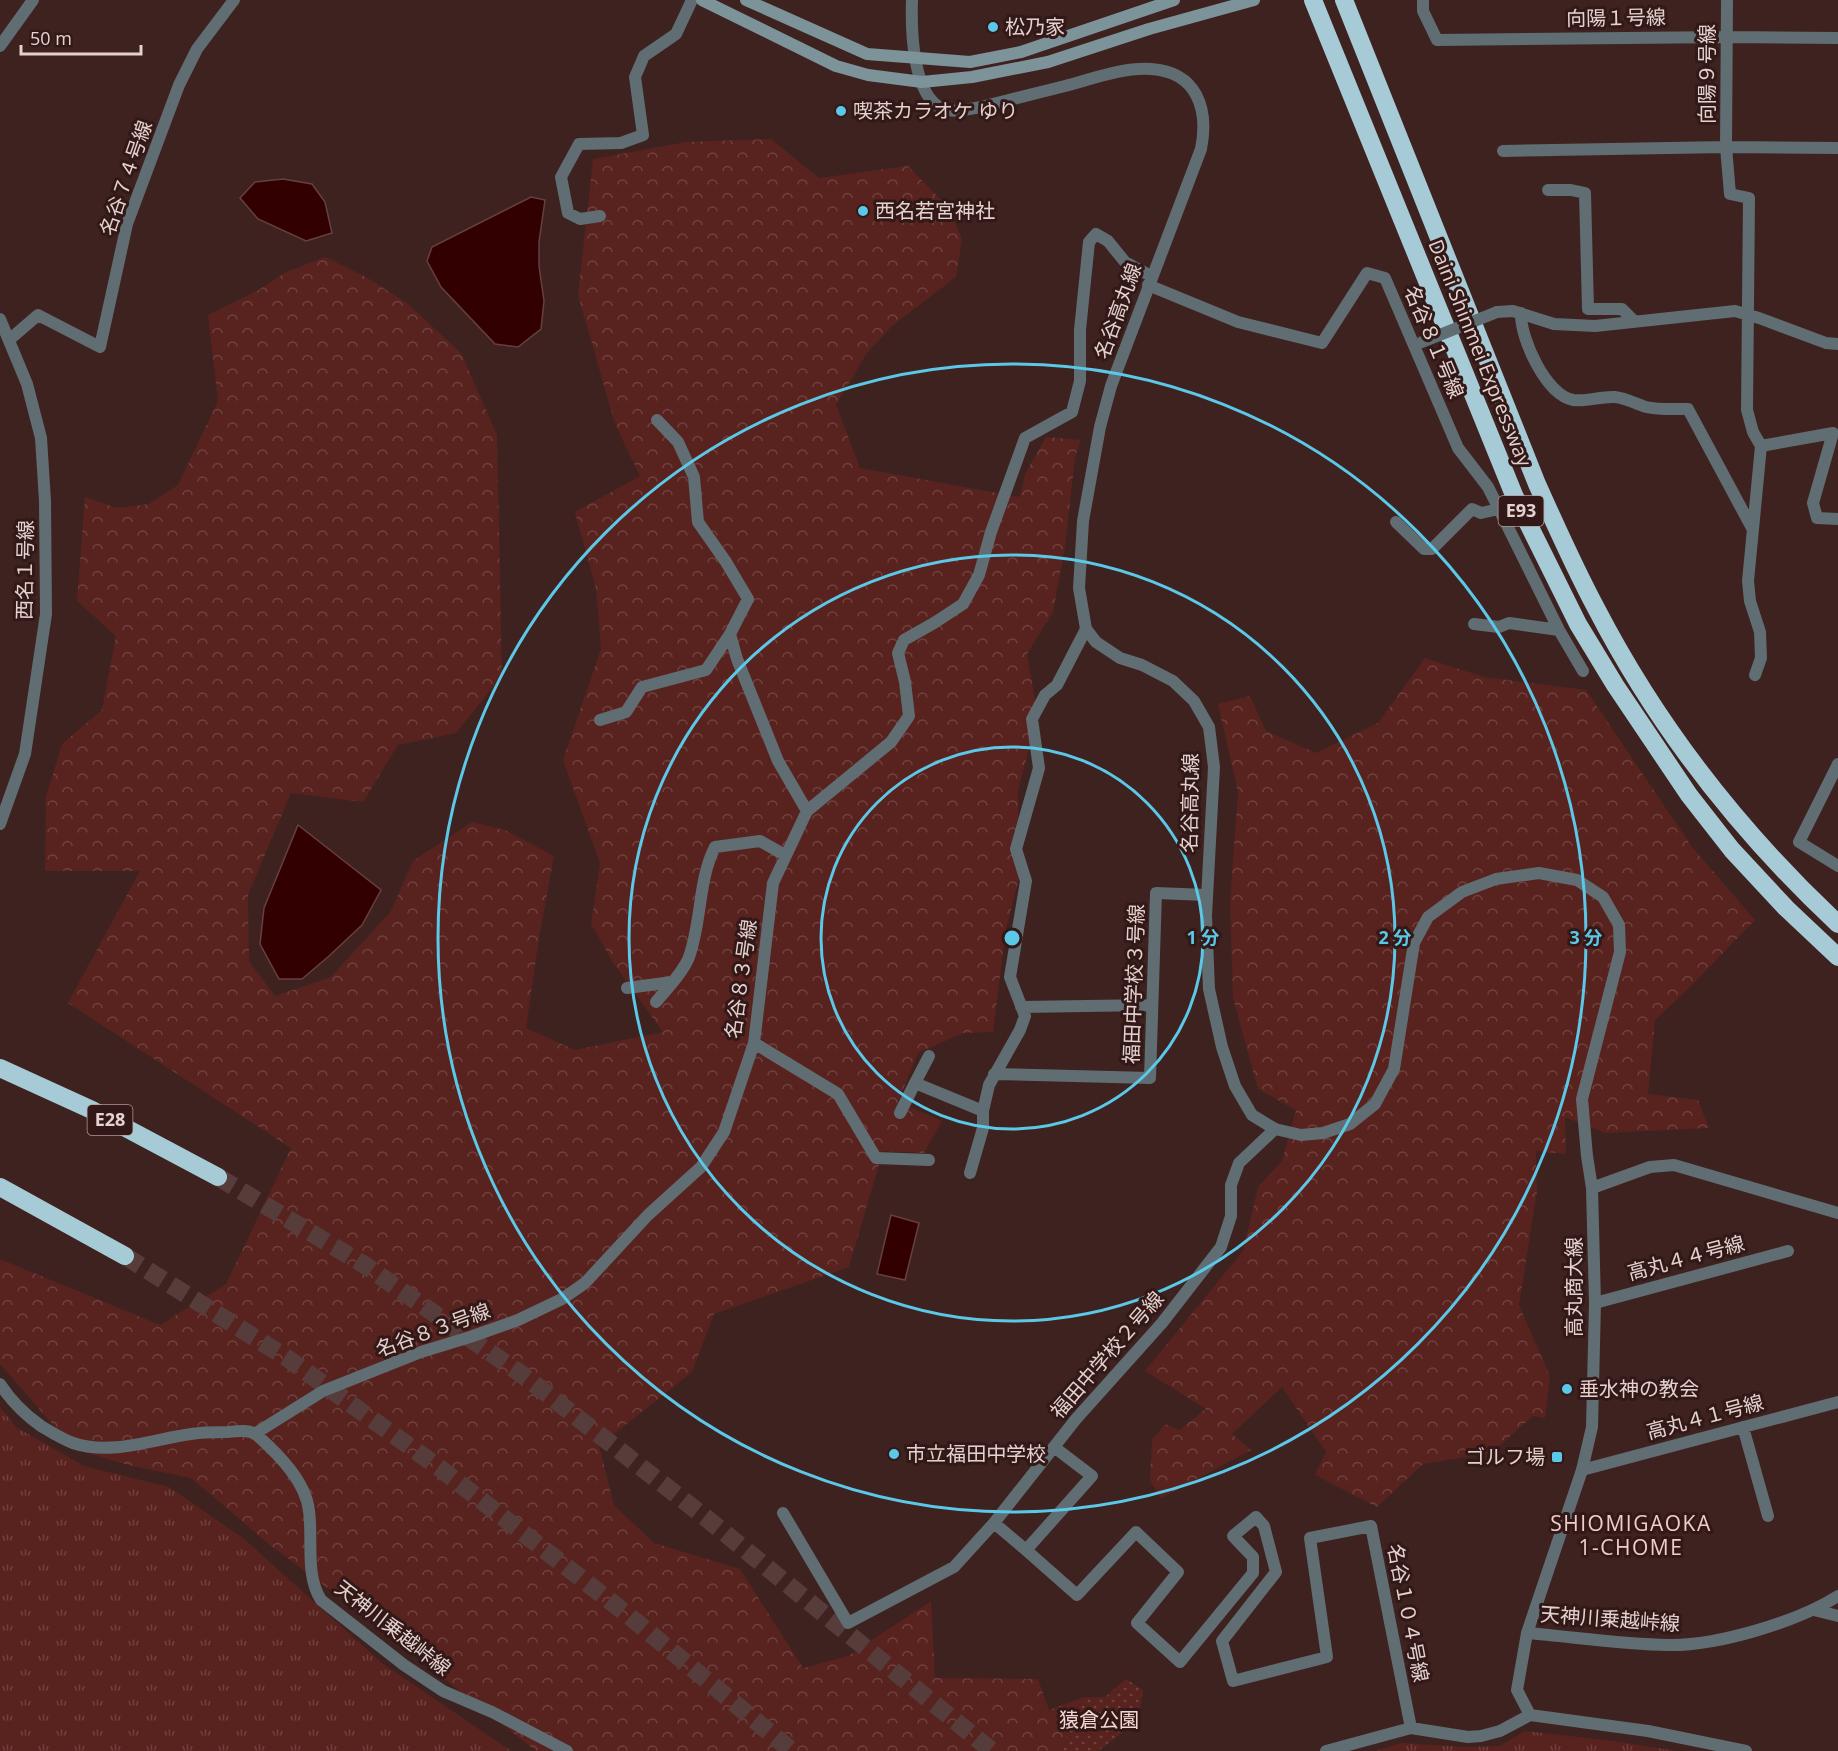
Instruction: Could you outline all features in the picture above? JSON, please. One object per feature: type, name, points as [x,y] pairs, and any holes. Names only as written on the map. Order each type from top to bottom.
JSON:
[{"type":"highway","name":"Daini Shinmei Expressway","points":[[1313,0],[1497,457],[1578,624],[1615,685],[1689,795],[1740,858],[1786,908],[1838,957]]},
{"type":"highway","name":"Daini Shinmei Expressway","points":[[1344,0],[1538,484],[1596,609],[1638,679],[1707,781],[1750,834],[1800,888],[1838,924]]},
{"type":"highway","points":[[0,1063],[92,1110]]},
{"type":"highway","name":"E28","points":[[0,1068],[92,1110],[218,1177]]},
{"type":"highway","points":[[0,1187],[125,1256]]},
{"type":"main road","points":[[702,0],[836,66],[868,75],[922,82],[972,77],[1038,64],[1149,29],[1254,0]]},
{"type":"main road","points":[[746,0],[867,54],[970,62],[1006,56],[1174,0]]},
{"type":"street","points":[[0,46],[33,0]]},
{"type":"street","name":"名谷７４号線","points":[[9,340],[38,315],[100,348],[127,224],[179,85],[197,49],[234,0]]},
{"type":"street","points":[[600,216],[580,219],[568,213],[561,177],[579,144],[621,143],[643,135],[635,77],[644,56],[676,34],[692,0]]},
{"type":"street","name":"名谷高丸線","points":[[912,0],[911,37],[915,59],[930,99],[945,110],[960,111],[1134,70],[1151,69],[1181,78],[1197,94],[1202,106],[1204,134],[1201,149],[1111,386],[1100,427],[1083,521],[1079,588],[1086,629],[1096,642],[1120,658],[1142,665],[1173,681],[1194,701],[1209,727],[1214,767],[1207,895],[1209,989],[1222,1047],[1235,1086],[1252,1114],[1275,1129],[1301,1135],[1323,1132],[1350,1124],[1375,1104],[1394,1069],[1414,943],[1428,917],[1462,892],[1496,879],[1539,873],[1577,880],[1603,897],[1619,926],[1620,952],[1582,1099],[1592,1188]]},
{"type":"street","name":"向陽１号線","points":[[1423,0],[1422,11],[1437,40],[1838,38]]},
{"type":"street","name":"向陽９号線","points":[[1727,0],[1726,147],[1730,194],[1749,198],[1748,315]]},
{"type":"street","points":[[1503,151],[1726,147],[1838,148]]},
{"type":"street","points":[[1548,190],[1571,190],[1585,193],[1588,309],[1622,309],[1635,322]]},
{"type":"street","name":"名谷８１号線","points":[[807,811],[891,742],[909,716],[905,681],[898,653],[904,640],[963,604],[979,575],[991,532],[1025,438],[1072,412],[1080,381],[1080,330],[1089,242],[1096,234],[1108,241],[1125,262],[1150,281],[1238,322],[1322,343],[1367,273],[1385,278],[1418,344],[1458,448],[1488,487],[1559,630],[1583,671]]},
{"type":"street","points":[[1418,344],[1497,312],[1514,311],[1554,324],[1595,326],[1735,311],[1826,343],[1838,344]]},
{"type":"street","points":[[1521,313],[1521,326],[1533,357],[1558,394],[1573,400],[1616,397],[1649,408],[1688,409],[1752,528]]},
{"type":"street","points":[[1748,315],[1747,410],[1753,432],[1761,446],[1748,581],[1750,601],[1760,632],[1761,658],[1755,675]]},
{"type":"street","name":"西名１号線","points":[[0,319],[27,384],[41,438],[45,501],[46,614],[25,754],[0,824]]},
{"type":"street","points":[[600,720],[626,712],[642,687],[706,670],[730,633],[748,599],[698,522],[694,477],[678,442],[657,420]]},
{"type":"street","points":[[1761,446],[1833,433],[1813,502],[1817,518],[1838,519]]},
{"type":"street","points":[[1396,522],[1424,549],[1432,549],[1472,509],[1481,513],[1499,510]]},
{"type":"street","points":[[1474,624],[1499,627],[1509,623],[1559,630]]},
{"type":"street","points":[[970,1173],[983,1128],[989,1085],[1020,1030],[1025,1016],[1010,977],[1026,881],[1017,849],[1039,768],[1032,718],[1044,695],[1057,685],[1086,629]]},
{"type":"street","points":[[730,633],[737,659],[778,762],[807,811]]},
{"type":"street","points":[[1838,764],[1799,842],[1838,866]]},
{"type":"street","name":"名谷８３号線","points":[[256,1433],[323,1391],[421,1352],[518,1320],[562,1299],[585,1283],[648,1215],[700,1167],[724,1132],[754,1043],[773,883],[807,811]]},
{"type":"street","points":[[656,1002],[689,959],[699,924],[708,861],[715,847],[760,841],[785,855]]},
{"type":"street","name":"福田中学校３号線","points":[[994,1074],[1150,1078],[1156,893],[1207,895]]},
{"type":"street","points":[[627,988],[672,981]]},
{"type":"street","points":[[1021,1007],[1152,1005]]},
{"type":"street","points":[[754,1043],[838,1094],[876,1158],[929,1160]]},
{"type":"street","points":[[900,1113],[929,1056]]},
{"type":"street","points":[[915,1083],[984,1111]]},
{"type":"street","name":"福田中学校２号線","points":[[783,1513],[848,1623],[954,1567],[994,1523],[1076,1419],[1162,1323],[1221,1247],[1231,1216],[1232,1185],[1239,1163],[1275,1129]]},
{"type":"street","points":[[1592,1188],[1650,1167],[1674,1165],[1838,1213]]},
{"type":"street","name":"高丸商大線","points":[[1527,1633],[1582,1470],[1592,1426],[1595,1303],[1592,1188]]},
{"type":"street","name":"高丸４４号線","points":[[1595,1303],[1788,1251]]},
{"type":"street","points":[[0,1384],[9,1398],[37,1423],[73,1443],[87,1446],[109,1447],[194,1433],[242,1431],[256,1433]]},
{"type":"street","name":"高丸４１号線","points":[[1582,1470],[1838,1402]]},
{"type":"street","points":[[1743,1427],[1768,1516]]},
{"type":"street","name":"天神川乗越峠線","points":[[256,1433],[279,1456],[305,1497],[309,1509],[315,1591],[321,1600],[404,1665],[443,1691],[492,1712],[567,1751]]},
{"type":"street","points":[[994,1523],[1026,1550],[1092,1476],[1054,1448]]},
{"type":"street","name":"名谷１０４号線","points":[[1026,1550],[1077,1595],[1136,1533],[1178,1572],[1137,1623],[1180,1662],[1253,1573],[1253,1557],[1233,1536],[1256,1518],[1264,1526],[1276,1572],[1222,1641],[1233,1681],[1327,1657],[1310,1538],[1371,1526],[1411,1728]]},
{"type":"street","name":"天神川乗越峠線","points":[[1530,1715],[1518,1696],[1516,1685],[1527,1633],[1670,1645],[1704,1642],[1774,1624],[1814,1610],[1838,1596]]},
{"type":"street","points":[[1814,1610],[1838,1616]]},
{"type":"street","points":[[1326,1751],[1411,1728],[1467,1737],[1500,1731],[1530,1715],[1648,1731],[1746,1751]]},
{"type":"green space","points":[[771,139],[819,178],[908,166],[948,207],[962,239],[956,277],[892,326],[867,353],[836,405],[860,468],[1020,497],[1025,474],[1046,437],[1081,440],[1075,457],[1065,547],[1053,612],[1027,654],[1038,717],[1018,790],[1019,878],[1006,929],[993,1032],[963,1033],[918,1053],[898,1102],[942,1121],[924,1153],[883,1151],[849,1267],[714,1314],[692,1372],[599,1446],[614,1505],[654,1543],[740,1569],[803,1668],[848,1656],[931,1601],[935,1678],[1038,1679],[1049,1710],[1084,1697],[1067,1732],[1063,1751],[536,1751],[270,1545],[191,1478],[128,1465],[74,1449],[0,1364],[0,1259],[160,1325],[226,1284],[291,1148],[68,1003],[140,871],[45,871],[46,797],[62,744],[102,710],[116,636],[77,601],[85,497],[117,508],[149,504],[178,485],[218,401],[208,315],[257,291],[286,272],[325,257],[366,277],[407,303],[461,353],[497,435],[502,676],[456,733],[398,745],[363,802],[291,793],[248,895],[249,961],[275,996],[331,977],[391,911],[413,861],[472,822],[505,830],[554,856],[526,1028],[575,1050],[663,1032],[614,964],[591,924],[600,863],[563,760],[601,649],[596,589],[575,512],[640,476],[615,424],[578,295],[593,159],[686,142]]},
{"type":"green space","points":[[1425,658],[1484,677],[1586,690],[1692,847],[1755,920],[1655,1020],[1648,1094],[1698,1100],[1709,1128],[1605,1133],[1565,1117],[1566,1154],[1536,1151],[1537,1191],[1519,1305],[1550,1376],[1545,1418],[1533,1416],[1491,1453],[1423,1464],[1377,1507],[1315,1475],[1326,1452],[1282,1387],[1232,1434],[1251,1450],[1161,1498],[1150,1481],[1152,1440],[1165,1424],[1179,1430],[1206,1409],[1145,1371],[1243,1251],[1258,1187],[1282,1161],[1296,1110],[1258,1089],[1233,998],[1230,901],[1238,792],[1218,704],[1250,696],[1266,731],[1316,753],[1378,723]]},
{"type":"green space","points":[[0,1407],[16,1427],[84,1466],[169,1487],[244,1539],[382,1663],[511,1751],[0,1751]]},
{"type":"green space","name":"猿倉公園","points":[[1126,1679],[1143,1690],[1140,1710],[1123,1732],[1098,1751],[1063,1751],[1067,1732],[1084,1697],[1105,1697]]},
{"type":"green space","points":[[1525,1731],[1676,1751],[1375,1751],[1402,1743],[1466,1747],[1500,1746]]},
{"type":"shaded area","points":[[283,179],[312,184],[325,202],[332,233],[306,241],[258,219],[240,198],[255,182]]},
{"type":"shaded area","points":[[531,197],[545,200],[539,242],[539,266],[544,301],[541,329],[518,347],[495,344],[441,287],[427,261],[432,247]]},
{"type":"shaded area","points":[[298,825],[381,890],[362,925],[329,956],[302,979],[279,979],[260,944],[264,908]]},
{"type":"shaded area","points":[[891,1215],[919,1223],[905,1280],[877,1274]]},
{"type":"tunnel","points":[[218,1177],[363,1264],[524,1376],[705,1517],[992,1751]]},
{"type":"tunnel","points":[[125,1256],[287,1358],[441,1469],[628,1615],[792,1751]]},
{"type":"place","name":"松乃家","points":[[993,27]]},
{"type":"place","name":"喫茶カラオケ ゆり","points":[[841,111]]},
{"type":"place","name":"西名若宮神社","points":[[863,211]]},
{"type":"place","name":"垂水神の教会","points":[[1567,1389]]},
{"type":"place","name":"市立福田中学校","points":[[894,1454]]},
{"type":"place","name":"ゴルフ場","points":[[1557,1457]]},
{"type":"district","name":"SHIOMIGAOKA 1-CHOME","points":[[1631,1536]]}]
